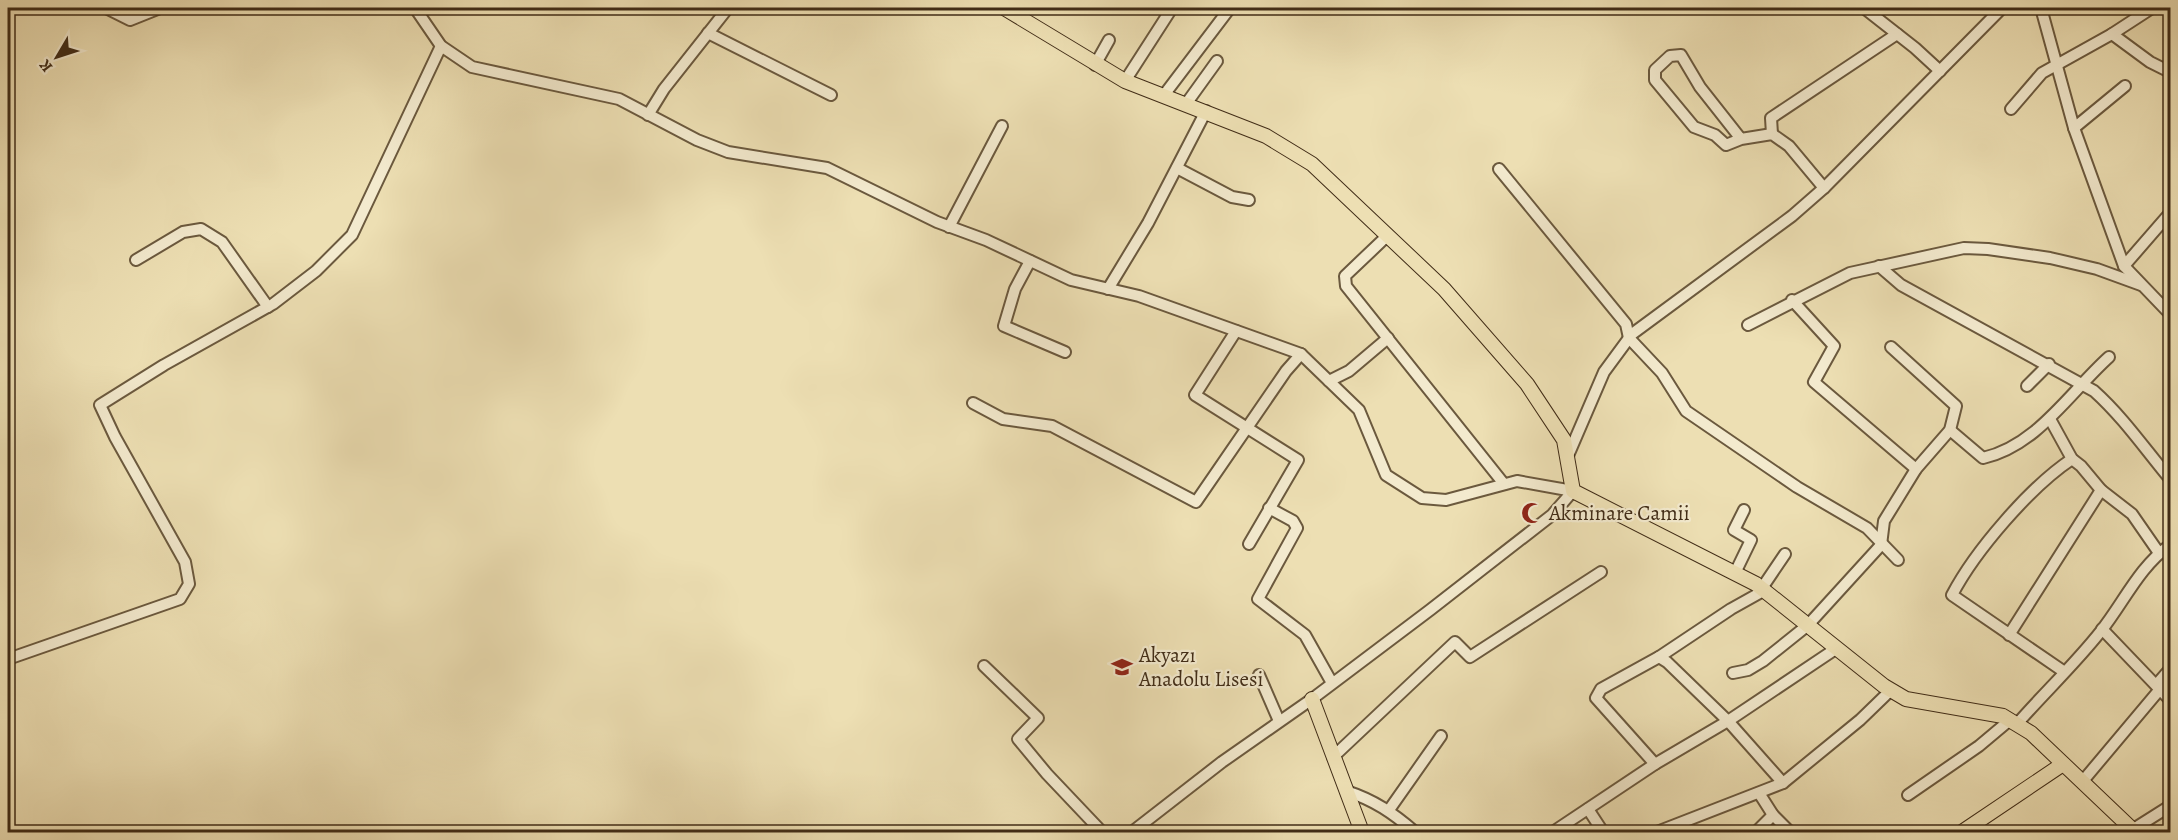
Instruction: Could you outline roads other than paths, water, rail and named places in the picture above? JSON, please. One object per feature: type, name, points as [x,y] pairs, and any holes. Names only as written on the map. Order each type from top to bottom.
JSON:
[{"type":"main road","points":[[1004,8],[1125,81],[1266,136],[1312,164],[1444,289],[1527,384],[1564,440],[1573,491],[1763,589],[1891,690],[1906,699],[2003,716],[2014,722],[2031,733],[2133,831]]},
{"type":"main road","points":[[1312,699],[1362,832]]},
{"type":"main road","points":[[1962,832],[2063,764]]},
{"type":"street","points":[[106,8],[130,20],[160,8]]},
{"type":"street","points":[[415,8],[441,46],[472,67],[619,99],[697,140],[728,152],[827,168],[949,227],[1071,280],[1139,296],[1301,354],[1359,410],[1386,475],[1422,498],[1446,500],[1517,481],[1573,491]]},
{"type":"street","points":[[648,115],[664,88],[728,8]]},
{"type":"street","points":[[1125,81],[1172,8]]},
{"type":"street","points":[[1164,95],[1230,8]]},
{"type":"street","points":[[1864,8],[1940,71]]},
{"type":"street","points":[[1568,458],[1604,372],[1629,338],[1792,216],[1824,189],[2002,8]]},
{"type":"street","points":[[2041,8],[2074,128],[2124,266],[2170,314]]},
{"type":"street","points":[[2011,109],[2042,73],[2056,68],[2152,8]]},
{"type":"street","points":[[708,33],[831,95]]},
{"type":"street","points":[[1772,134],[1771,118],[1896,34]]},
{"type":"street","points":[[2112,34],[2150,62],[2170,72]]},
{"type":"street","points":[[1095,65],[1109,40]]},
{"type":"street","points":[[8,659],[180,599],[189,584],[185,562],[115,437],[100,405],[164,365],[267,307],[316,271],[352,235],[441,46]]},
{"type":"street","points":[[1741,139],[1700,87],[1681,55],[1670,56],[1655,70],[1654,80],[1694,127],[1715,135],[1726,145],[1741,139],[1772,134],[1789,146],[1824,189]]},
{"type":"street","points":[[1186,104],[1217,61]]},
{"type":"street","points":[[2074,128],[2125,87]]},
{"type":"street","points":[[1108,289],[1178,168],[1206,111]]},
{"type":"street","points":[[949,227],[1002,126]]},
{"type":"street","points":[[1178,168],[1232,197],[1249,200]]},
{"type":"street","points":[[1499,169],[1626,324],[1629,338],[1662,374],[1686,411],[1797,487],[1867,528],[1898,560]]},
{"type":"street","points":[[2124,266],[2170,213]]},
{"type":"street","points":[[136,260],[183,232],[201,229],[222,242],[267,307]]},
{"type":"street","points":[[1387,236],[1345,276],[1346,286],[1504,484]]},
{"type":"street","points":[[1748,325],[1792,300],[1850,273],[1964,248],[2050,258],[2097,269],[2141,285]]},
{"type":"street","points":[[1030,261],[1015,289],[1004,326],[1065,352]]},
{"type":"street","points":[[1879,266],[1901,285],[2008,346],[2049,364],[2081,382],[2118,412],[2139,442],[2170,479]]},
{"type":"street","points":[[1792,300],[1834,346],[1814,382],[1916,469]]},
{"type":"street","points":[[1236,331],[1195,395],[1298,459],[1249,544]]},
{"type":"street","points":[[1329,381],[1349,371],[1388,338]]},
{"type":"street","points":[[1733,673],[1748,670],[1763,661],[1808,626],[1881,545],[1884,521],[1916,469],[1950,430],[1956,406],[1891,347]]},
{"type":"street","points":[[973,403],[1003,418],[1052,426],[1196,502],[1286,371],[1301,354]]},
{"type":"street","points":[[1950,430],[1983,458],[1999,454],[2050,419],[2081,382],[2109,357]]},
{"type":"street","points":[[2027,386],[2049,364]]},
{"type":"street","points":[[2050,419],[2072,459],[2101,490],[2132,514],[2160,553]]},
{"type":"street","points":[[2063,671],[1952,595],[1963,574],[2021,505],[2053,472],[2072,459]]},
{"type":"street","points":[[2009,635],[2101,490]]},
{"type":"street","points":[[1132,832],[1279,721],[1312,699],[1552,515],[1573,491]]},
{"type":"street","points":[[1269,508],[1293,521],[1297,528],[1258,599],[1305,635],[1332,683]]},
{"type":"street","points":[[1735,573],[1751,540],[1734,530],[1744,510]]},
{"type":"street","points":[[1908,795],[2014,722],[2103,629],[2132,584],[2170,545]]},
{"type":"street","points":[[1655,764],[1596,698],[1601,689],[1659,657],[1763,589],[1785,554]]},
{"type":"street","points":[[1334,757],[1455,642],[1470,657],[1601,573]]},
{"type":"street","points":[[2103,629],[2170,700]]},
{"type":"street","points":[[1553,832],[1655,764],[1728,721],[1837,648]]},
{"type":"street","points":[[1659,657],[1728,721],[1782,783]]},
{"type":"street","points":[[984,666],[1038,718],[1018,739],[1102,832]]},
{"type":"street","points":[[2082,782],[2170,669]]},
{"type":"street","points":[[1258,675],[1279,721]]},
{"type":"street","points":[[1658,832],[1706,811],[1782,783],[1860,720],[1891,690]]},
{"type":"street","points":[[1389,810],[1441,736]]},
{"type":"street","points":[[1346,792],[1368,798],[1389,810],[1415,832]]},
{"type":"street","points":[[1759,793],[1773,815],[1790,832]]},
{"type":"street","points":[[2133,831],[2170,806]]},
{"type":"street","points":[[1588,809],[1603,832]]},
{"type":"street","points":[[1756,832],[1773,815]]},
{"type":"place","name":"Akminare Camii","points":[[1532,513]]},
{"type":"place","name":"Akyazı Anadolu Lisesi","points":[[1122,667]]}]
